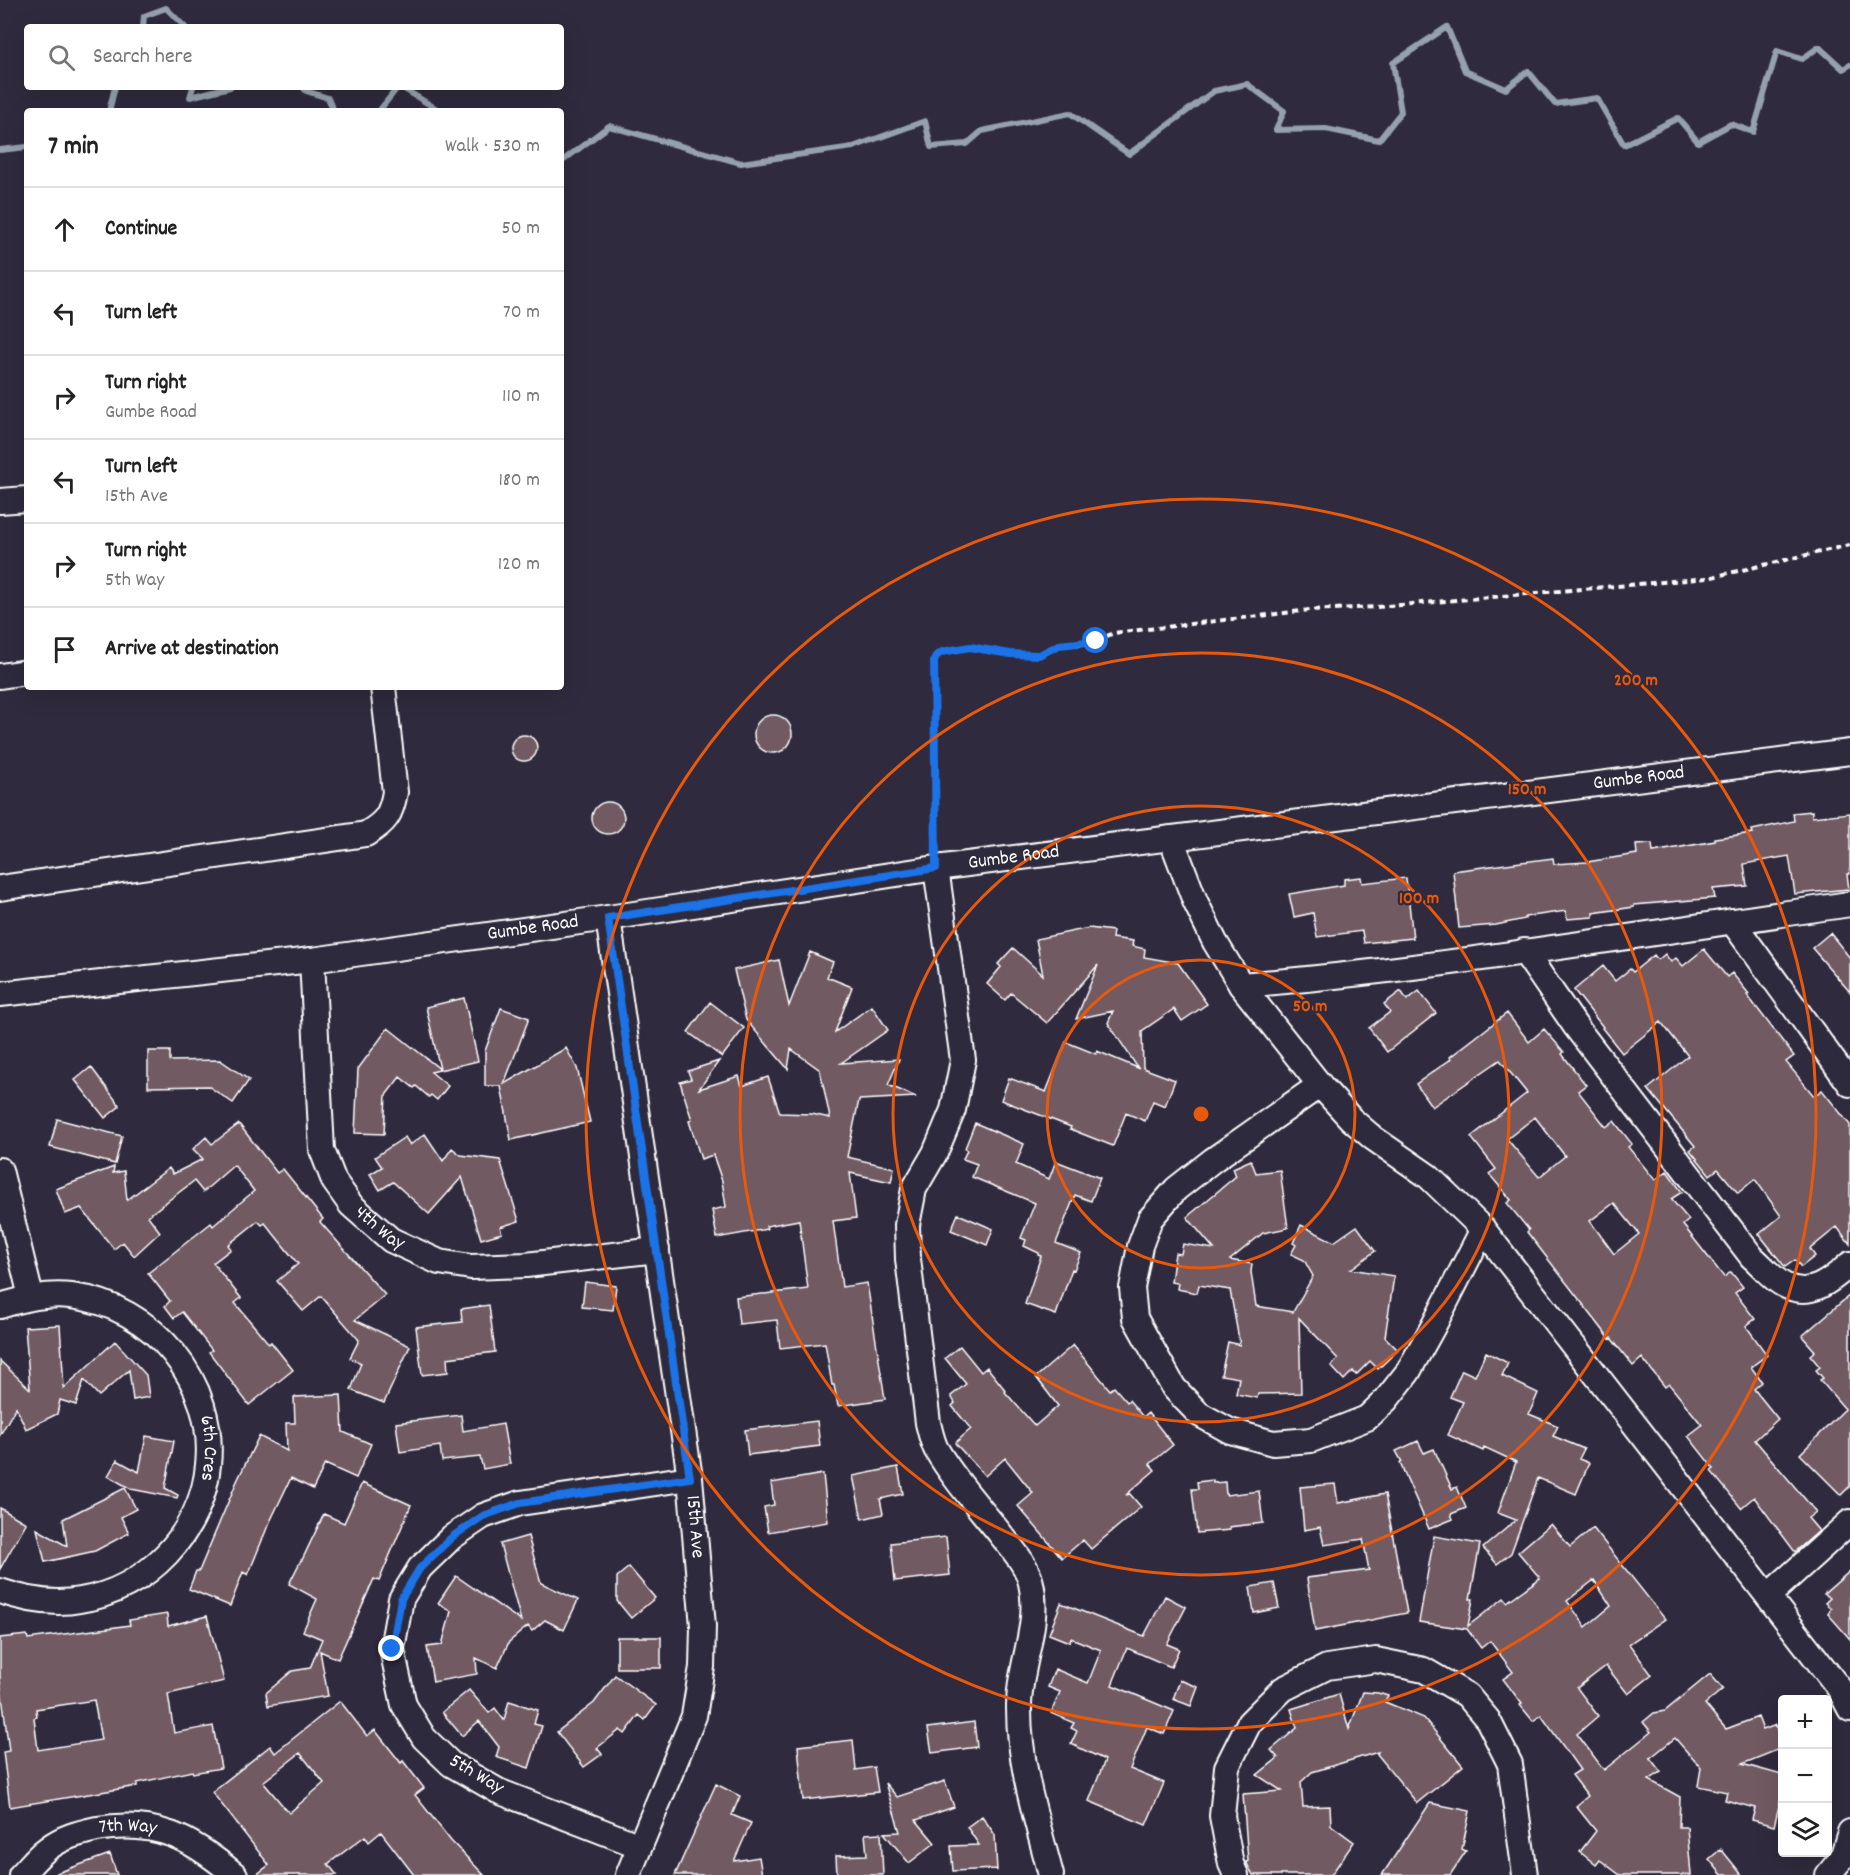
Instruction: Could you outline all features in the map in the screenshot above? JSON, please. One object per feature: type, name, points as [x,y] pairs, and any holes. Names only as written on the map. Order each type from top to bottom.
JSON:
[{"type":"street","points":[[0,501],[24,499]]},
{"type":"street","points":[[0,676],[24,672]]},
{"type":"street","points":[[0,888],[366,834],[382,824],[392,809],[395,792],[383,690]]},
{"type":"street","name":"Gumbe Road","points":[[0,994],[312,960],[936,868],[1850,752]]},
{"type":"street","points":[[1172,838],[1195,901],[1215,942],[1241,985],[1320,1085],[1351,1119],[1373,1138],[1428,1176],[1483,1229],[1839,1688],[1850,1709]]},
{"type":"street","points":[[936,868],[963,1060],[953,1110],[935,1153],[914,1189],[907,1225],[908,1259],[928,1423],[935,1447],[952,1473],[1020,1558],[1031,1580],[1034,1602],[1031,1631],[1022,1673],[1019,1709],[1023,1762],[1050,1875]]},
{"type":"street","points":[[1241,985],[1318,979],[1674,931],[1850,904]]},
{"type":"street","name":"15th Ave","points":[[608,918],[690,1478],[703,1626],[702,1667],[694,1716],[628,1875]]},
{"type":"street","points":[[1732,921],[1850,1084]]},
{"type":"street","points":[[1524,951],[1576,1027],[1752,1257],[1783,1285],[1805,1290],[1829,1282],[1850,1264]]},
{"type":"street","name":"4th Way","points":[[312,960],[322,1150],[334,1181],[351,1205],[391,1240],[439,1262],[471,1267],[526,1265],[657,1250]]},
{"type":"street","points":[[1320,1085],[1213,1160],[1176,1189],[1150,1219],[1140,1246],[1132,1288],[1135,1318],[1174,1388],[1199,1414],[1230,1431],[1273,1443],[1311,1440],[1367,1418],[1386,1400],[1408,1372],[1483,1229]]},
{"type":"street","points":[[0,1170],[31,1297]]},
{"type":"street","name":"6th Cres","points":[[0,1306],[31,1297],[71,1296],[110,1305],[146,1324],[175,1352],[196,1386],[207,1425],[208,1465],[199,1504],[180,1539],[153,1568],[119,1590],[80,1600],[40,1602],[0,1591]]},
{"type":"street","name":"5th Way","points":[[640,1846],[498,1791],[451,1764],[424,1738],[404,1705],[392,1649],[401,1599],[420,1568],[452,1537],[483,1516],[520,1503],[690,1478]]},
{"type":"street","points":[[1768,1596],[1850,1522]]},
{"type":"street","points":[[1236,1875],[1222,1816],[1227,1767],[1249,1723],[1283,1689],[1318,1671],[1327,1667],[1376,1660],[1424,1670],[1467,1695],[1488,1720],[1510,1764],[1525,1875]]},
{"type":"street","name":"7th Way","points":[[21,1875],[47,1849],[74,1834],[113,1827],[153,1828],[179,1837],[208,1852],[235,1875]]},
{"type":"street","points":[[1828,1875],[1842,1858],[1850,1832]]},
{"type":"path","points":[[936,868],[934,661],[936,656],[942,652],[970,647],[1010,654],[1039,655],[1059,645],[1090,643],[1114,633],[1218,620],[1310,610],[1377,607],[1708,578],[1850,545]]},
{"type":"building","points":[[773,715],[780,716],[786,721],[791,727],[791,741],[786,747],[780,752],[773,753],[766,752],[760,747],[755,741],[754,734],[755,727],[760,721],[766,716]]},
{"type":"building","points":[[524,735],[533,739],[537,748],[533,757],[524,761],[515,757],[511,748],[515,739]]},
{"type":"building","points":[[608,802],[619,807],[624,818],[619,829],[608,834],[597,829],[592,818],[597,807]]},
{"type":"building","points":[[1812,811],[1812,817],[1850,813],[1850,874],[1847,874],[1849,889],[1795,894],[1789,856],[1744,864],[1747,886],[1713,889],[1715,898],[1634,905],[1634,907],[1593,913],[1593,917],[1567,919],[1566,911],[1525,917],[1525,919],[1496,925],[1459,928],[1453,871],[1553,858],[1554,864],[1587,862],[1637,854],[1636,845],[1652,844],[1653,852],[1715,841],[1715,838],[1753,833],[1752,830],[1794,821],[1793,813]]},
{"type":"building","points":[[1361,877],[1362,883],[1406,878],[1413,938],[1364,943],[1362,931],[1317,937],[1313,913],[1294,917],[1289,894],[1344,885],[1344,879]]},
{"type":"building","points":[[1089,928],[1113,931],[1112,938],[1133,941],[1132,946],[1145,949],[1144,957],[1178,963],[1207,1004],[1182,1021],[1174,1009],[1142,1031],[1143,1068],[1175,1080],[1165,1106],[1153,1101],[1145,1121],[1126,1113],[1113,1146],[1001,1100],[1009,1078],[1046,1092],[1066,1042],[1096,1054],[1097,1051],[1138,1068],[1108,1023],[1113,1011],[1076,1019],[1098,965],[1047,1023],[1011,993],[1005,1000],[987,984],[1001,967],[998,964],[1013,948],[1043,975],[1036,939]]},
{"type":"building","points":[[1830,933],[1850,958],[1850,992],[1812,948]]},
{"type":"building","points":[[1704,949],[1727,977],[1732,973],[1749,994],[1747,995],[1794,1056],[1786,1062],[1814,1096],[1822,1090],[1850,1125],[1850,1244],[1837,1227],[1810,1249],[1815,1256],[1801,1267],[1795,1260],[1785,1267],[1759,1234],[1781,1216],[1755,1179],[1738,1193],[1718,1169],[1710,1175],[1690,1150],[1695,1146],[1648,1089],[1688,1056],[1661,1022],[1622,1053],[1574,990],[1603,966],[1615,981],[1630,969],[1633,972],[1654,955],[1658,960],[1665,954],[1671,962],[1676,958],[1683,966]]},
{"type":"building","points":[[810,952],[833,962],[827,977],[852,987],[835,1032],[872,1006],[888,1030],[841,1063],[899,1059],[888,1085],[916,1097],[859,1100],[847,1157],[894,1168],[891,1182],[850,1173],[856,1218],[833,1221],[842,1287],[867,1283],[885,1399],[838,1406],[825,1343],[780,1348],[777,1320],[739,1324],[736,1297],[808,1289],[799,1220],[766,1226],[767,1229],[717,1238],[712,1210],[726,1207],[722,1181],[713,1155],[701,1159],[680,1082],[691,1079],[688,1071],[719,1061],[699,1089],[739,1076],[742,1086],[768,1077],[780,1113],[812,1114],[830,1118],[820,1070],[791,1049],[788,1069],[746,1020],[734,970],[779,960],[789,1006]]},
{"type":"building","points":[[1401,991],[1407,1000],[1419,991],[1436,1013],[1387,1052],[1369,1028],[1390,1012],[1384,1004]]},
{"type":"building","points":[[464,998],[478,1061],[431,1072],[448,1086],[437,1100],[431,1095],[429,1097],[416,1086],[414,1088],[400,1077],[386,1095],[384,1134],[355,1133],[358,1069],[388,1028],[440,1069],[426,1007]]},
{"type":"building","points":[[710,1002],[744,1028],[722,1057],[688,1032]]},
{"type":"building","points":[[501,1008],[529,1018],[504,1084],[566,1048],[577,1068],[590,1122],[511,1140],[501,1086],[485,1086],[485,1051]]},
{"type":"building","points":[[1507,1013],[1529,1042],[1544,1029],[1564,1052],[1562,1054],[1586,1085],[1578,1091],[1606,1127],[1614,1121],[1632,1144],[1628,1147],[1655,1180],[1667,1171],[1682,1192],[1671,1199],[1689,1220],[1683,1225],[1724,1277],[1731,1272],[1743,1287],[1735,1293],[1755,1319],[1746,1326],[1767,1355],[1751,1367],[1762,1382],[1754,1389],[1778,1419],[1755,1440],[1816,1512],[1808,1518],[1819,1531],[1795,1552],[1754,1497],[1741,1508],[1711,1471],[1714,1469],[1688,1436],[1702,1425],[1669,1384],[1665,1387],[1642,1358],[1633,1366],[1610,1339],[1527,1232],[1529,1230],[1507,1203],[1511,1200],[1489,1174],[1496,1169],[1471,1137],[1527,1093],[1500,1060],[1432,1107],[1416,1084],[1451,1059],[1450,1057]],"holes":[[[1535,1117],[1565,1156],[1539,1177],[1507,1139]],[[1614,1203],[1639,1234],[1614,1254],[1590,1221]]]},
{"type":"building","points":[[148,1051],[170,1051],[170,1061],[220,1060],[249,1080],[233,1103],[208,1086],[148,1087]]},
{"type":"building","points":[[91,1067],[120,1106],[105,1118],[75,1080]]},
{"type":"building","points":[[57,1119],[122,1136],[115,1164],[50,1147]]},
{"type":"building","points":[[975,1123],[1024,1144],[1016,1164],[1049,1179],[1056,1161],[1100,1178],[1091,1201],[1075,1195],[1056,1243],[1081,1253],[1074,1270],[1072,1269],[1056,1315],[1025,1304],[1041,1256],[1024,1246],[1026,1240],[1021,1238],[1035,1203],[972,1177],[977,1164],[963,1159]]},
{"type":"building","points":[[239,1124],[277,1173],[283,1169],[323,1219],[320,1222],[385,1295],[355,1320],[410,1346],[384,1403],[351,1390],[361,1363],[350,1358],[359,1340],[321,1296],[303,1311],[277,1281],[298,1264],[265,1223],[262,1225],[258,1221],[228,1245],[231,1249],[213,1263],[241,1298],[235,1303],[293,1370],[249,1405],[209,1352],[212,1350],[182,1312],[174,1318],[165,1306],[170,1301],[148,1273],[211,1223],[213,1226],[254,1191],[234,1165],[203,1192],[194,1181],[148,1216],[160,1232],[134,1256],[123,1242],[114,1249],[81,1208],[65,1214],[56,1189],[114,1167],[113,1173],[124,1171],[127,1200],[169,1168],[173,1174],[203,1159],[193,1149],[206,1137],[212,1144]]},
{"type":"building","points":[[425,1134],[443,1161],[452,1148],[461,1155],[500,1160],[519,1221],[500,1227],[502,1233],[481,1239],[462,1177],[429,1214],[393,1182],[380,1190],[370,1174],[382,1167],[375,1157],[405,1137],[410,1145]]},
{"type":"building","points":[[1251,1160],[1256,1173],[1280,1170],[1288,1228],[1263,1233],[1230,1260],[1252,1264],[1256,1306],[1293,1312],[1313,1276],[1304,1260],[1291,1254],[1301,1225],[1334,1242],[1357,1226],[1375,1251],[1351,1269],[1394,1276],[1385,1337],[1398,1350],[1378,1369],[1370,1361],[1356,1375],[1353,1371],[1344,1380],[1331,1366],[1338,1359],[1299,1318],[1301,1393],[1258,1394],[1257,1398],[1236,1394],[1239,1378],[1221,1375],[1228,1342],[1240,1345],[1230,1290],[1199,1285],[1197,1293],[1177,1289],[1178,1283],[1171,1282],[1175,1253],[1181,1254],[1183,1244],[1214,1249],[1187,1217],[1236,1176],[1233,1168]]},
{"type":"building","points":[[958,1214],[993,1229],[987,1245],[951,1230]]},
{"type":"building","points":[[585,1282],[616,1286],[613,1310],[582,1307]]},
{"type":"building","points":[[1850,1295],[1850,1486],[1841,1495],[1800,1454],[1845,1409],[1820,1380],[1823,1378],[1816,1370],[1820,1367],[1810,1355],[1815,1351],[1802,1336]]},
{"type":"building","points":[[489,1305],[495,1352],[447,1358],[448,1372],[422,1375],[416,1327],[462,1322],[461,1309]]},
{"type":"building","points":[[60,1325],[64,1388],[115,1341],[146,1375],[149,1397],[133,1400],[129,1370],[99,1396],[84,1380],[76,1405],[60,1400],[57,1414],[26,1429],[16,1407],[0,1435],[0,1361],[30,1389],[25,1327]]},
{"type":"building","points":[[1073,1345],[1110,1390],[1114,1387],[1143,1417],[1148,1413],[1173,1445],[1150,1464],[1155,1470],[1126,1495],[1130,1494],[1141,1507],[1091,1549],[1083,1540],[1062,1558],[1018,1506],[1033,1493],[1005,1458],[985,1476],[955,1443],[971,1429],[952,1406],[955,1403],[951,1396],[966,1384],[945,1358],[960,1346],[981,1372],[987,1367],[1005,1392],[1035,1426],[1058,1406],[1036,1377]]},
{"type":"building","points":[[1486,1352],[1508,1363],[1502,1376],[1538,1393],[1529,1414],[1558,1426],[1553,1436],[1584,1449],[1579,1459],[1589,1463],[1576,1494],[1538,1478],[1511,1553],[1497,1564],[1483,1548],[1516,1520],[1498,1513],[1516,1462],[1484,1447],[1483,1451],[1448,1435],[1463,1402],[1450,1397],[1462,1370],[1475,1376]]},
{"type":"building","points":[[341,1395],[343,1432],[371,1444],[356,1478],[325,1464],[313,1489],[291,1478],[248,1575],[243,1572],[230,1606],[189,1589],[259,1436],[287,1451],[286,1423],[295,1423],[294,1397]]},
{"type":"building","points":[[461,1415],[463,1431],[503,1424],[510,1464],[483,1469],[480,1457],[442,1461],[440,1446],[400,1452],[396,1423]]},
{"type":"building","points":[[817,1421],[820,1446],[748,1455],[745,1430]]},
{"type":"building","points":[[146,1436],[174,1441],[165,1488],[178,1495],[177,1498],[131,1489],[108,1476],[117,1460],[139,1472]]},
{"type":"building","points":[[1418,1441],[1424,1453],[1434,1449],[1452,1489],[1457,1487],[1466,1508],[1451,1514],[1453,1519],[1429,1529],[1396,1451]]},
{"type":"building","points":[[898,1467],[903,1494],[880,1499],[883,1514],[862,1519],[853,1476]]},
{"type":"building","points":[[823,1474],[828,1522],[768,1532],[764,1507],[774,1505],[771,1483]]},
{"type":"building","points":[[1213,1480],[1213,1483],[1225,1482],[1226,1495],[1259,1491],[1263,1523],[1229,1527],[1230,1530],[1197,1533],[1192,1489],[1198,1489],[1197,1482]]},
{"type":"building","points":[[362,1483],[411,1505],[379,1581],[374,1579],[338,1659],[320,1651],[328,1696],[268,1706],[266,1693],[292,1671],[310,1668],[322,1639],[303,1631],[317,1599],[289,1584],[324,1514],[344,1523]]},
{"type":"building","points":[[1335,1484],[1338,1503],[1385,1494],[1407,1613],[1315,1631],[1307,1578],[1369,1570],[1363,1539],[1324,1545],[1320,1527],[1304,1530],[1300,1487]]},
{"type":"building","points":[[125,1488],[136,1509],[121,1517],[129,1533],[95,1551],[45,1562],[37,1529],[67,1546],[63,1519]]},
{"type":"building","points":[[0,1508],[26,1523],[0,1569]]},
{"type":"building","points":[[1551,1524],[1570,1547],[1593,1528],[1665,1619],[1629,1644],[1652,1675],[1628,1694],[1606,1666],[1577,1688],[1598,1716],[1577,1734],[1604,1770],[1651,1732],[1643,1722],[1654,1713],[1665,1711],[1710,1674],[1723,1689],[1705,1704],[1726,1729],[1758,1717],[1763,1730],[1776,1725],[1778,1750],[1742,1764],[1778,1774],[1778,1810],[1774,1826],[1752,1820],[1755,1808],[1725,1800],[1727,1792],[1698,1786],[1701,1768],[1675,1738],[1650,1758],[1661,1772],[1649,1780],[1680,1797],[1679,1827],[1687,1827],[1691,1875],[1620,1875],[1600,1860],[1596,1865],[1580,1852],[1596,1831],[1576,1806],[1588,1796],[1572,1775],[1580,1770],[1541,1715],[1533,1721],[1520,1705],[1522,1704],[1503,1679],[1513,1672],[1490,1641],[1481,1648],[1467,1629],[1419,1622],[1434,1536],[1480,1544],[1470,1599],[1473,1599],[1468,1626],[1504,1598],[1507,1602],[1540,1578],[1518,1552]],"holes":[[[1594,1580],[1611,1606],[1586,1627],[1567,1601]]]},
{"type":"building","points":[[528,1536],[541,1583],[578,1600],[564,1630],[545,1620],[532,1631],[528,1626],[509,1642],[497,1668],[476,1658],[477,1674],[433,1682],[427,1647],[442,1645],[451,1611],[438,1603],[456,1576],[521,1621],[500,1544]]},
{"type":"building","points":[[946,1537],[950,1575],[895,1581],[891,1543]]},
{"type":"building","points":[[629,1567],[655,1598],[631,1618],[617,1601],[617,1577]]},
{"type":"building","points":[[1850,1571],[1850,1639],[1828,1614],[1831,1608],[1825,1603],[1830,1598],[1824,1594]]},
{"type":"building","points":[[1274,1583],[1279,1608],[1254,1613],[1250,1587]]},
{"type":"building","points":[[1165,1596],[1186,1607],[1167,1644],[1179,1649],[1171,1667],[1127,1648],[1112,1685],[1174,1711],[1164,1734],[1147,1727],[1130,1769],[1164,1783],[1146,1825],[1089,1801],[1105,1760],[1071,1744],[1077,1731],[1071,1728],[1074,1723],[1051,1713],[1060,1692],[1048,1687],[1055,1669],[1088,1683],[1101,1650],[1071,1638],[1069,1642],[1049,1634],[1061,1603],[1144,1636]]},
{"type":"building","points":[[167,1614],[168,1626],[207,1616],[224,1681],[168,1694],[174,1733],[213,1726],[221,1768],[193,1773],[192,1771],[137,1783],[137,1786],[10,1807],[3,1752],[9,1751],[0,1680],[0,1638],[27,1635],[28,1639],[130,1625],[129,1620]],"holes":[[[94,1700],[101,1740],[38,1750],[34,1718],[37,1717],[36,1709]]]},
{"type":"building","points":[[617,1637],[661,1637],[661,1668],[617,1668]]},
{"type":"building","points":[[615,1675],[656,1705],[645,1720],[639,1715],[625,1734],[620,1730],[597,1748],[602,1754],[584,1767],[557,1732],[594,1703]]},
{"type":"building","points":[[1180,1680],[1198,1687],[1191,1706],[1173,1699]]},
{"type":"building","points":[[469,1690],[489,1713],[495,1708],[504,1720],[509,1701],[538,1710],[534,1724],[542,1726],[529,1768],[496,1757],[499,1747],[479,1721],[462,1736],[442,1712]]},
{"type":"building","points":[[1363,1692],[1388,1696],[1385,1702],[1424,1718],[1463,1766],[1417,1803],[1377,1754],[1378,1752],[1312,1772],[1301,1782],[1303,1807],[1330,1806],[1331,1825],[1354,1842],[1331,1875],[1253,1875],[1246,1862],[1248,1861],[1243,1794],[1282,1791],[1257,1775],[1278,1758],[1271,1750],[1297,1728],[1291,1709],[1339,1694],[1349,1729]]},
{"type":"building","points":[[340,1701],[367,1736],[375,1730],[401,1763],[403,1761],[424,1788],[415,1795],[451,1841],[484,1875],[414,1875],[381,1832],[369,1842],[365,1836],[328,1864],[337,1875],[256,1875],[269,1865],[212,1792],[270,1746],[275,1753]],"holes":[[[300,1753],[324,1783],[289,1813],[263,1782]]]},
{"type":"building","points":[[974,1722],[977,1747],[932,1753],[928,1728]]},
{"type":"building","points":[[853,1740],[856,1770],[874,1767],[878,1792],[803,1800],[798,1746]]},
{"type":"building","points":[[945,1781],[954,1807],[916,1820],[935,1843],[909,1863],[884,1833],[900,1832],[885,1783],[897,1797]]},
{"type":"building","points":[[716,1784],[740,1796],[732,1815],[751,1823],[734,1861],[759,1857],[762,1875],[675,1875]]},
{"type":"building","points":[[1430,1803],[1470,1811],[1462,1849],[1466,1851],[1450,1875],[1382,1875]]},
{"type":"building","points":[[982,1816],[995,1835],[997,1871],[996,1869],[953,1871],[951,1846],[979,1845],[967,1827]]},
{"type":"building","points":[[881,1833],[883,1875],[837,1875],[836,1856],[867,1855],[865,1834]]},
{"type":"building","points":[[1721,1849],[1742,1875],[1722,1875],[1709,1859]]},
{"type":"building","points":[[110,1854],[117,1875],[58,1875],[57,1873]]},
{"type":"waterway","points":[[143,24],[144,16],[166,8],[182,24]]},
{"type":"waterway","points":[[564,160],[609,126],[741,163],[853,147],[925,121],[931,147],[967,144],[982,131],[1070,113],[1129,154],[1214,91],[1247,84],[1284,111],[1276,130],[1326,129],[1379,140],[1401,112],[1393,63],[1447,27],[1465,71],[1506,89],[1528,71],[1555,104],[1597,98],[1624,145],[1678,118],[1698,142],[1731,124],[1753,132],[1777,51],[1802,59],[1819,47],[1843,69],[1850,65]]},
{"type":"waterway","points":[[110,108],[114,90]]},
{"type":"waterway","points":[[192,90],[190,97],[218,90]]},
{"type":"waterway","points":[[305,90],[328,98],[333,108]]},
{"type":"waterway","points":[[381,108],[396,90]]},
{"type":"waterway","points":[[406,90],[435,108]]},
{"type":"waterway","points":[[0,150],[24,147]]},
{"type":"route","points":[[392,1649],[401,1599],[420,1568],[452,1537],[483,1516],[520,1503],[690,1478],[608,918],[936,868],[934,661],[936,656],[942,652],[970,647],[1010,654],[1039,655],[1059,645],[1096,641]]}]
